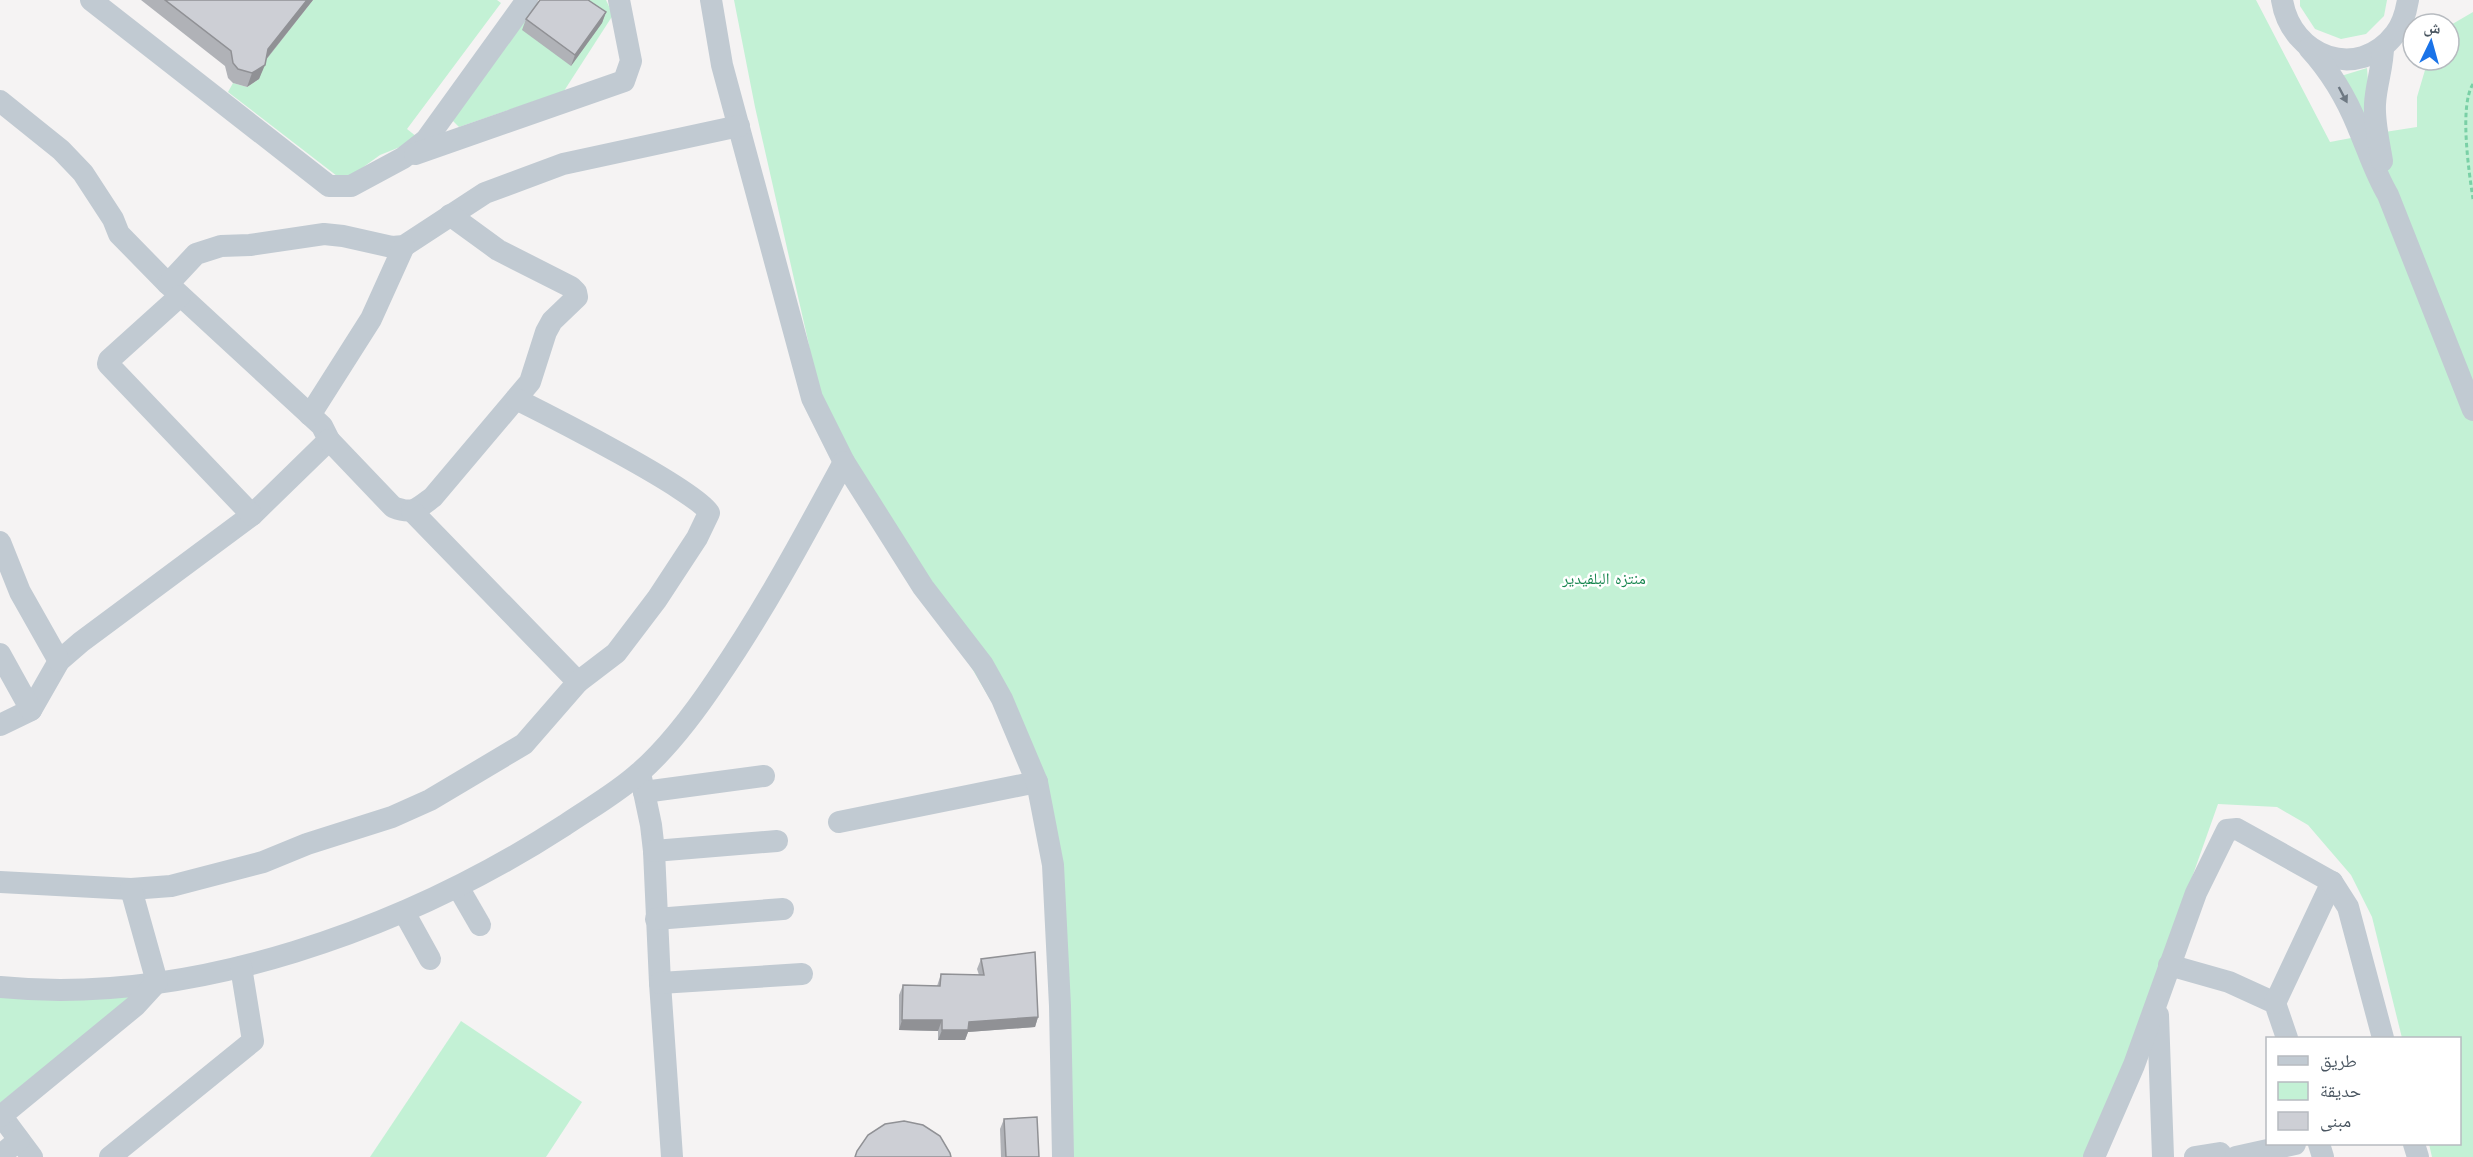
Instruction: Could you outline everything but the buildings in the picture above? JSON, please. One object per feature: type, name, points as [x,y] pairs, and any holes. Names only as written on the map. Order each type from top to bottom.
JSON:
[{"type":"street","points":[[91,0],[329,186],[351,186],[404,158],[624,81],[631,60],[619,0]]},
{"type":"street","points":[[115,0],[144,42]]},
{"type":"street","points":[[404,158],[426,140],[527,0]]},
{"type":"street","points":[[711,0],[722,65],[812,398],[844,462],[923,587],[983,665],[1002,699],[1037,783],[1053,865],[1060,1006],[1063,1157]]},
{"type":"street","points":[[2282,0],[2284,16],[2295,35],[2327,67],[2344,96],[2374,170],[2388,195],[2473,410]]},
{"type":"street","points":[[2309,48],[2327,56],[2346,59],[2365,56],[2383,47],[2396,33],[2405,17],[2408,0]]},
{"type":"street","points":[[2383,47],[2383,69],[2378,86],[2375,122],[2388,195]]},
{"type":"street","points":[[0,100],[61,150],[83,173],[113,219],[119,234],[174,290],[322,426],[329,440],[393,507],[406,512],[412,511],[433,497],[530,382],[546,332],[552,321],[577,297],[576,292],[498,250],[450,215]]},
{"type":"street","points":[[252,515],[108,364],[109,360],[174,290],[196,254],[221,246],[250,245],[324,234],[392,247],[404,246],[485,193],[563,164],[739,126]]},
{"type":"street","points":[[310,415],[371,319],[404,246]]},
{"type":"street","points":[[0,882],[131,889],[171,886],[262,862],[308,844],[392,817],[430,800],[524,744],[578,682],[616,652],[657,599],[697,538],[709,513],[701,504],[583,432],[516,399]]},
{"type":"street","points":[[0,725],[31,710],[59,661],[81,642],[252,515],[329,440]]},
{"type":"street","points":[[0,987],[31,990],[89,990],[157,982],[241,967],[295,951],[404,912],[458,887],[642,782],[734,655],[783,575],[844,462]]},
{"type":"street","points":[[412,511],[578,682]]},
{"type":"street","points":[[0,542],[20,592],[59,661]]},
{"type":"street","points":[[0,654],[31,710]]},
{"type":"street","points":[[642,782],[764,776]]},
{"type":"street","points":[[642,782],[654,851],[656,919],[672,1157]]},
{"type":"street","points":[[839,822],[1037,783]]},
{"type":"street","points":[[2094,1157],[2134,1065],[2196,893],[2227,830],[2237,829],[2332,882],[2348,907],[2383,1037]]},
{"type":"street","points":[[654,851],[777,841]]},
{"type":"street","points":[[2287,1037],[2275,1003],[2332,882]]},
{"type":"street","points":[[458,887],[480,925]]},
{"type":"street","points":[[131,889],[157,982]]},
{"type":"street","points":[[656,919],[783,909]]},
{"type":"street","points":[[404,912],[430,959]]},
{"type":"street","points":[[2169,965],[2229,982],[2275,1003]]},
{"type":"street","points":[[110,1157],[253,1041],[241,967]]},
{"type":"street","points":[[660,983],[802,974]]},
{"type":"street","points":[[0,1156],[25,1148],[1,1115],[135,1006],[157,982]]},
{"type":"street","points":[[2157,1001],[2163,1157]]},
{"type":"street","points":[[2236,1157],[2287,1145]]},
{"type":"street","points":[[2195,1157],[2220,1153],[2221,1157]]},
{"type":"path","points":[[2473,84],[2470,89],[2466,119],[2466,147],[2473,199]]},
{"type":"green space","points":[[313,0],[497,0],[501,3],[407,129],[417,137],[410,143],[380,155],[351,176],[337,176],[228,92],[233,83],[247,87],[259,79],[262,64]]},
{"type":"green space","points":[[540,0],[606,0],[613,15],[564,91],[459,127],[452,120]]},
{"type":"green space","name":"منتزه البلفيدير","points":[[734,0],[2256,0],[2330,142],[2367,135],[2341,76],[2367,68],[2372,134],[2417,127],[2417,97],[2424,72],[2461,72],[2461,19],[2473,12],[2473,1157],[2432,1157],[2429,1145],[2461,1145],[2461,1037],[2402,1037],[2372,917],[2351,875],[2308,825],[2277,807],[2218,804],[2127,1061],[2085,1157],[1069,1157],[1041,786],[816,403],[809,345],[755,107]]},
{"type":"green space","points":[[2300,0],[2387,0],[2384,16],[2366,34],[2341,39],[2315,29],[2300,6]]},
{"type":"green space","points":[[143,988],[0,1103],[0,993]]},
{"type":"green space","points":[[461,1021],[582,1102],[546,1157],[370,1157]]}]
